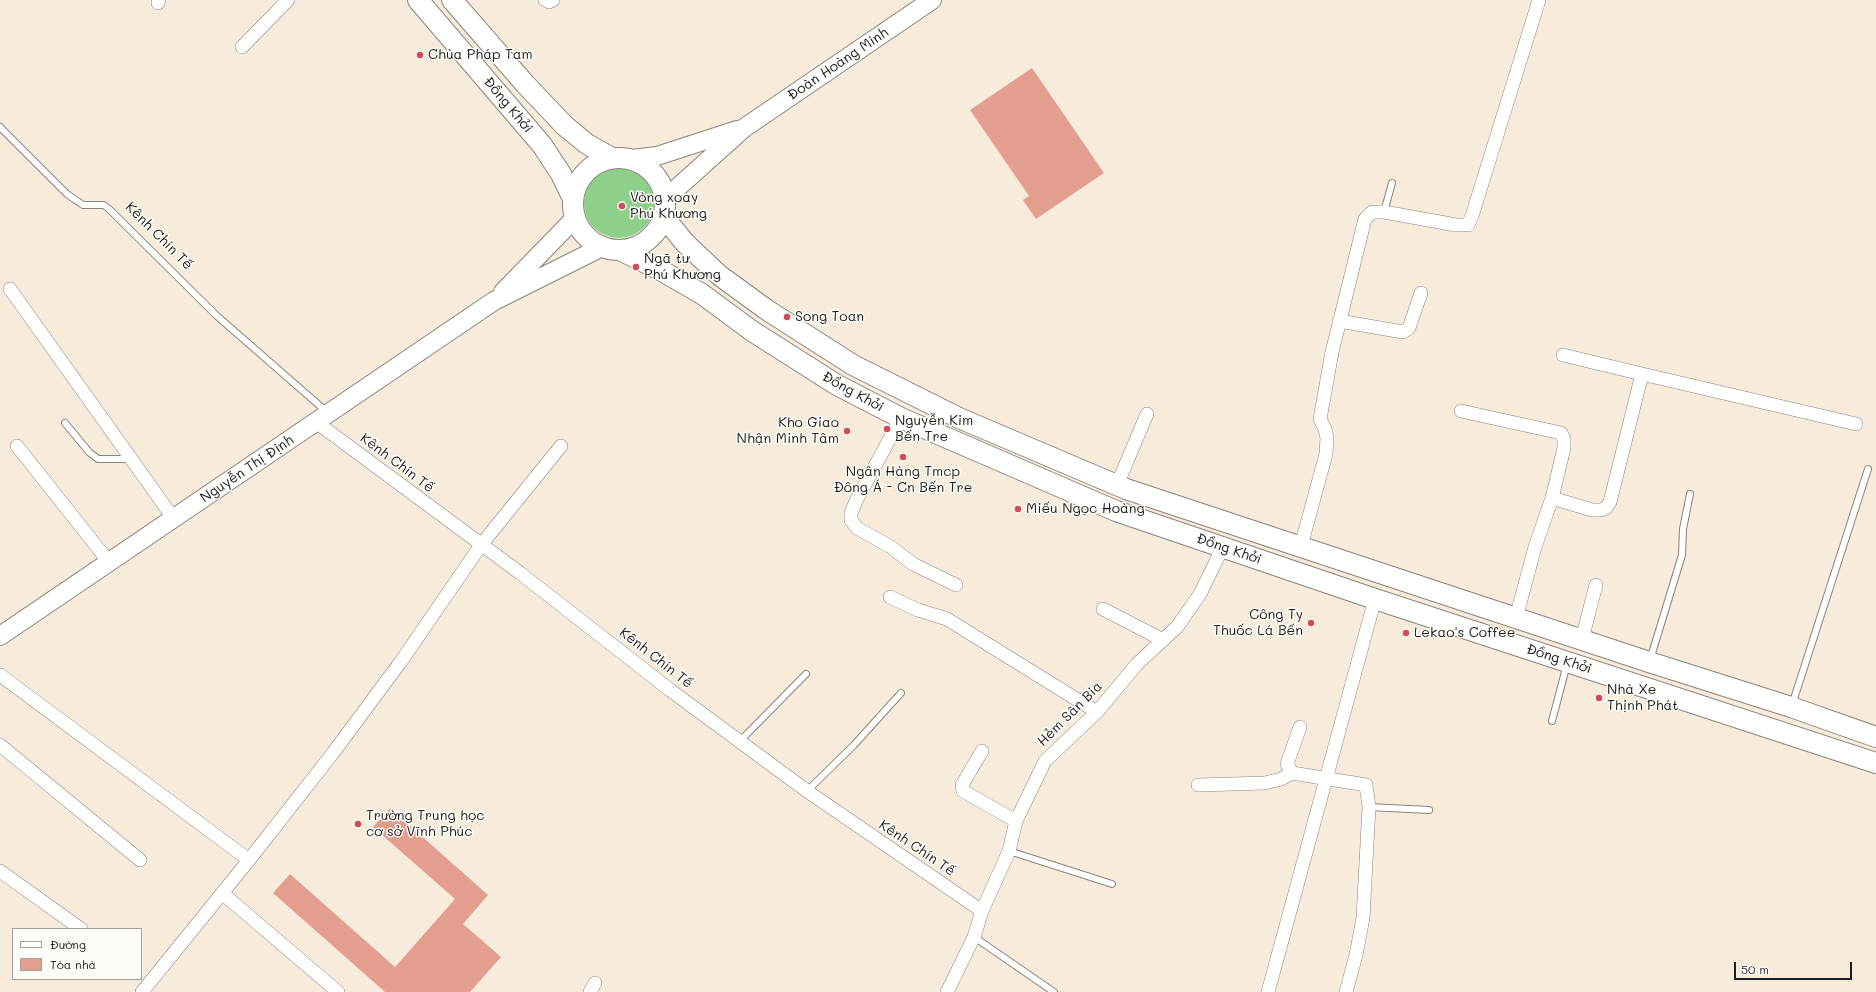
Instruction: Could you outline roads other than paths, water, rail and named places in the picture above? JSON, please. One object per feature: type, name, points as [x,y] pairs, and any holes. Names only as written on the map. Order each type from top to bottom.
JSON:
[{"type":"main road","name":"Đồng Khởi","points":[[418,0],[542,145],[561,174],[574,208]]},
{"type":"main road","name":"Đồng Khởi","points":[[452,0],[526,86],[565,126],[587,144],[612,158]]},
{"type":"main road","name":"Đoàn Hoàng Minh","points":[[665,207],[744,128],[932,0]]},
{"type":"main road","name":"Đoàn Hoàng Minh","points":[[633,160],[657,156],[744,128]]},
{"type":"main road","points":[[612,158],[633,160],[645,165],[655,174],[662,185],[665,207],[660,228],[643,244],[632,249],[611,249],[590,240],[581,230],[574,208],[576,187],[582,177],[590,168],[600,161],[612,158]]},
{"type":"main road","name":"Đồng Khởi","points":[[665,207],[685,242],[719,275],[767,310],[853,366],[959,418],[1122,487],[1876,736]]},
{"type":"main road","name":"Nguyễn Thị Định","points":[[494,301],[574,208]]},
{"type":"main road","name":"Đồng Khởi","points":[[611,249],[662,271],[702,294],[752,331],[837,385],[901,418],[1116,511],[1375,599],[1876,763]]},
{"type":"main road","name":"Nguyễn Thị Định","points":[[2,631],[174,519],[494,301],[611,249]]},
{"type":"main road","points":[[752,331],[767,310]]},
{"type":"main road","points":[[1116,511],[1122,487]]},
{"type":"main road","points":[[1571,662],[1582,639]]},
{"type":"street","points":[[242,47],[288,0]]},
{"type":"street","points":[[545,0],[549,2],[553,0]]},
{"type":"street","points":[[1300,546],[1326,454],[1326,429],[1320,419],[1339,321],[1365,219],[1372,212],[1384,212],[1456,225],[1468,224],[1472,216],[1539,0]]},
{"type":"street","points":[[10,289],[174,519]]},
{"type":"street","points":[[1339,321],[1403,332],[1409,328],[1421,293]]},
{"type":"street","points":[[1563,355],[1856,424]]},
{"type":"street","points":[[1552,498],[1592,510],[1601,510],[1606,508],[1610,502],[1642,374]]},
{"type":"street","points":[[1461,411],[1560,433],[1564,439],[1564,448],[1552,498],[1535,547],[1516,618]]},
{"type":"street","points":[[1122,487],[1147,414]]},
{"type":"street","name":"Kênh Chín Tế","points":[[322,418],[481,545],[740,742],[807,791],[982,912]]},
{"type":"street","points":[[901,418],[856,501],[851,514],[851,520],[856,528],[891,547],[913,564],[956,586]]},
{"type":"street","points":[[17,446],[109,562]]},
{"type":"street","points":[[142,992],[249,860],[332,753],[402,660],[481,545],[560,446]]},
{"type":"street","name":"Hẻm Sân Bia","points":[[947,992],[974,936],[982,912],[1009,851],[1016,821],[1045,761],[1097,712],[1137,664],[1163,640],[1191,610],[1223,547]]},
{"type":"street","points":[[1582,639],[1596,585]]},
{"type":"street","points":[[890,597],[918,610],[947,619],[1097,712]]},
{"type":"street","points":[[1268,992],[1375,599]]},
{"type":"street","points":[[1103,609],[1163,640]]},
{"type":"street","points":[[0,675],[249,860]]},
{"type":"street","points":[[1292,773],[1287,764],[1300,727]]},
{"type":"street","points":[[0,746],[140,860]]},
{"type":"street","points":[[982,752],[962,785],[963,791],[1016,821]]},
{"type":"street","points":[[1198,785],[1265,783],[1281,779],[1292,773],[1366,785],[1368,807],[1363,918],[1356,955],[1346,992]]},
{"type":"street","points":[[0,871],[80,928]]},
{"type":"street","points":[[222,893],[338,992]]},
{"type":"lane","name":"Kênh Chín Tế","points":[[0,127],[67,194],[83,205],[104,205],[109,209],[322,418]]},
{"type":"lane","points":[[1384,212],[1392,183]]},
{"type":"lane","points":[[65,423],[89,452],[98,459],[132,459]]},
{"type":"lane","points":[[1791,707],[1868,469]]},
{"type":"lane","points":[[1649,662],[1682,556],[1683,529],[1690,494]]},
{"type":"lane","points":[[1552,721],[1571,662]]},
{"type":"lane","points":[[740,742],[806,674]]},
{"type":"lane","points":[[807,791],[854,745],[901,693]]},
{"type":"lane","points":[[1368,807],[1429,810]]},
{"type":"lane","points":[[1009,851],[1112,884]]},
{"type":"lane","points":[[974,936],[1054,992]]},
{"type":"place","name":"Chùa Pháp Tam","points":[[420,55]]},
{"type":"place","name":"Vòng xoay Phú Khương","points":[[622,206]]},
{"type":"place","name":"Ngã tư Phú Khương","points":[[636,267]]},
{"type":"place","name":"Song Toan","points":[[787,317]]},
{"type":"place","name":"Nguyễn Kim Bến Tre","points":[[887,429]]},
{"type":"place","name":"Kho Giao Nhận Minh Tâm","points":[[847,431]]},
{"type":"place","name":"Ngân Hàng Tmcp Đông Á - Cn Bến Tre","points":[[903,457]]},
{"type":"place","name":"Miếu Ngọc Hoàng","points":[[1018,509]]},
{"type":"place","name":"Công Ty Thuốc Lá Bến","points":[[1311,623]]},
{"type":"place","name":"Lekao's Coffee","points":[[1406,633]]},
{"type":"place","name":"Nhà Xe Thịnh Phát","points":[[1599,698]]},
{"type":"place","name":"Trường Trung học cơ sở Vĩnh Phúc","points":[[358,824]]}]
